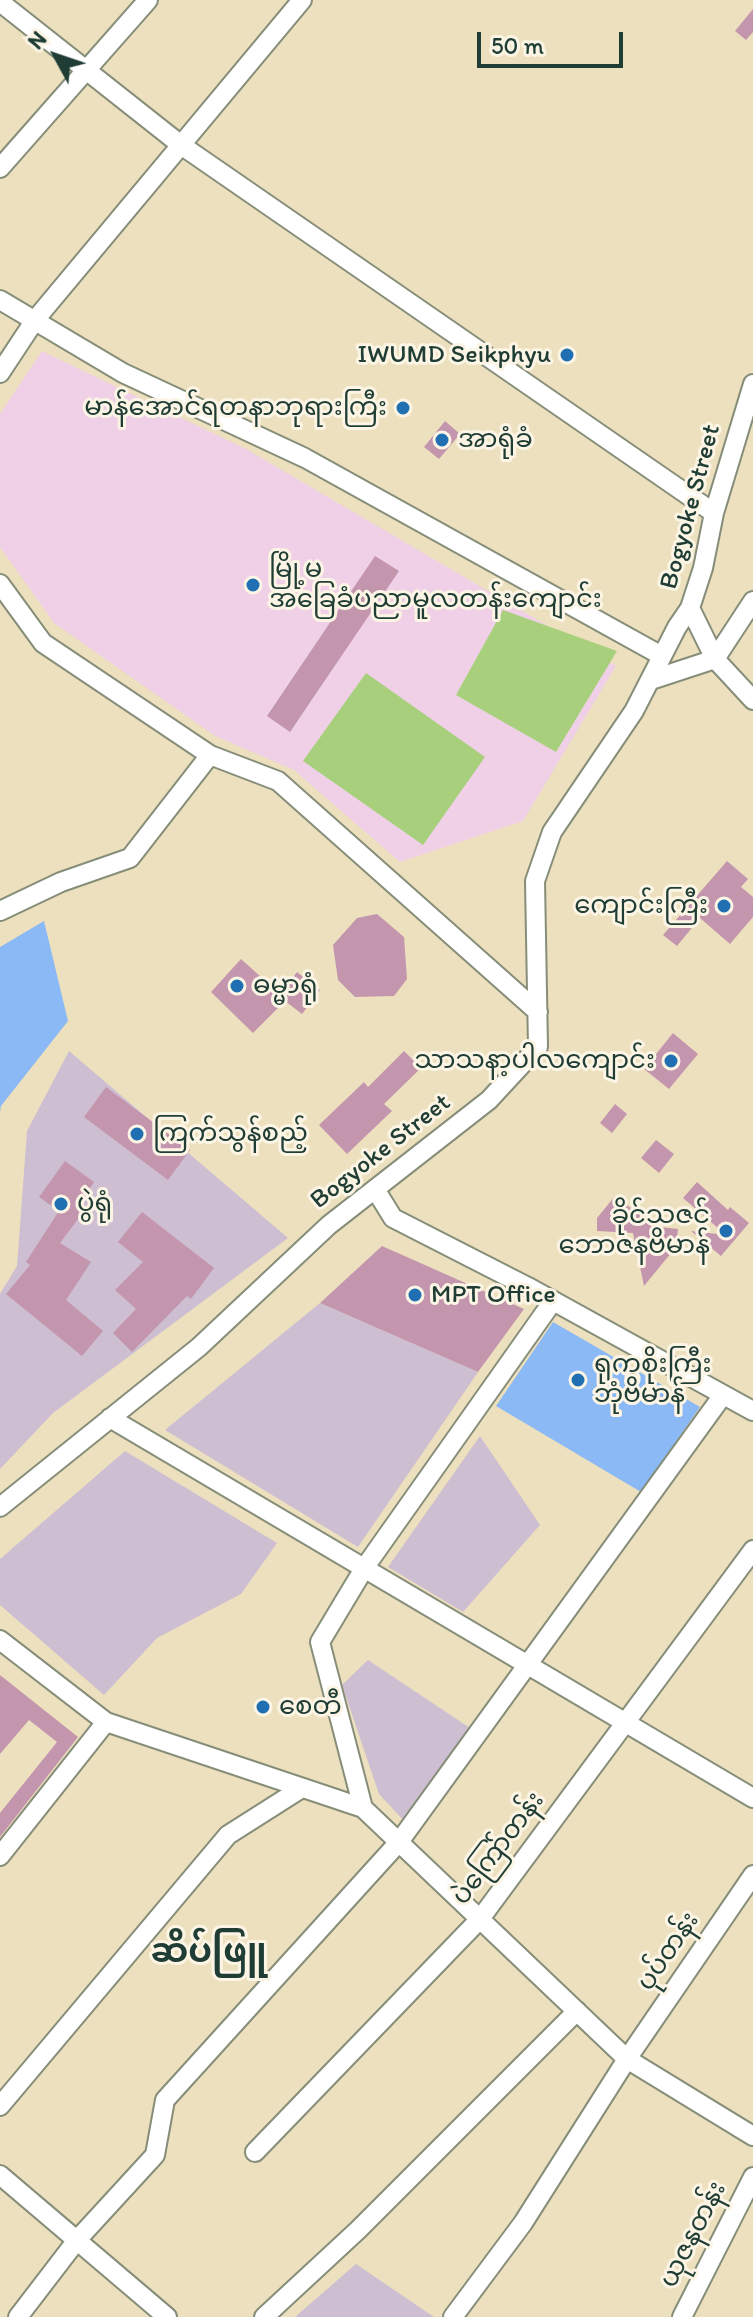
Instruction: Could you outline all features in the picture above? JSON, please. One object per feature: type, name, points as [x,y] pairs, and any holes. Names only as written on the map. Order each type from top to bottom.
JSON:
[{"type":"street","points":[[0,168],[148,0]]},
{"type":"street","points":[[0,373],[35,320],[302,0]]},
{"type":"street","points":[[0,2],[181,145],[714,513]]},
{"type":"street","points":[[0,300],[123,373],[305,458],[662,656]]},
{"type":"street","name":"Bogyoke Street","points":[[0,1507],[199,1347],[329,1225],[489,1100],[538,1047],[535,881],[552,832],[634,711],[690,608],[703,568],[714,513],[753,384]]},
{"type":"street","points":[[0,584],[43,643],[210,755],[278,781],[538,1012]]},
{"type":"street","points":[[651,680],[715,659],[753,601]]},
{"type":"street","points":[[690,608],[715,659],[753,700]]},
{"type":"street","points":[[0,911],[61,882],[130,858],[210,755]]},
{"type":"street","points":[[375,1189],[393,1218],[553,1301],[753,1411]]},
{"type":"street","points":[[363,1808],[320,1642],[365,1567],[553,1301]]},
{"type":"street","points":[[18,2317],[77,2240],[155,2155],[165,2100],[399,1842],[723,1395]]},
{"type":"street","points":[[110,1418],[753,1798]]},
{"type":"street","name":"ပဲကြော်တန်း","points":[[255,2152],[480,1919],[753,1550]]},
{"type":"street","points":[[0,1640],[106,1722],[363,1808],[627,2059],[753,2136]]},
{"type":"street","points":[[0,1856],[106,1722]]},
{"type":"street","points":[[0,2106],[228,1835],[302,1788]]},
{"type":"street","name":"ပုပ်တန်း","points":[[453,2317],[523,2223],[627,2059],[753,1875]]},
{"type":"street","points":[[264,2317],[358,2230],[577,2011]]},
{"type":"street","points":[[0,2175],[167,2317]]},
{"type":"street","name":"ယုဇနတန်း","points":[[682,2317],[753,2177]]},
{"type":"shaded area","name":"မြို့မ အခြေခံပညာမူလတန်းကျောင်း","points":[[42,351],[246,449],[616,666],[523,821],[400,862],[294,770],[215,736],[54,623],[0,547],[0,414]]},
{"type":"shaded area","points":[[69,1051],[288,1238],[53,1413],[0,1469],[0,1294],[17,1266],[27,1131]]},
{"type":"shaded area","points":[[320,1303],[478,1372],[358,1547],[165,1430]]},
{"type":"shaded area","points":[[480,1436],[540,1525],[463,1612],[388,1567]]},
{"type":"shaded area","points":[[125,1451],[277,1543],[241,1594],[157,1638],[104,1695],[0,1605],[0,1559]]},
{"type":"shaded area","points":[[368,1660],[470,1728],[406,1823],[379,1794],[342,1685]]},
{"type":"shaded area","points":[[356,2264],[434,2317],[295,2317]]},
{"type":"green space","points":[[503,610],[617,651],[556,752],[456,695]]},
{"type":"green space","points":[[366,673],[485,757],[423,845],[303,761]]},
{"type":"water","points":[[44,921],[68,1021],[1,1106],[0,1112],[0,947]]},
{"type":"water","points":[[553,1322],[700,1407],[641,1492],[496,1406]]},
{"type":"building","points":[[753,9],[753,32],[746,40],[735,31]]},
{"type":"building","name":"အာရုံခံ","points":[[445,421],[460,434],[439,459],[424,447]]},
{"type":"building","points":[[375,556],[399,571],[290,732],[267,716]]},
{"type":"building","name":"ကျောင်းကြီး","points":[[727,861],[748,879],[741,887],[753,897],[753,917],[730,944],[700,918],[677,946],[663,935]]},
{"type":"building","points":[[377,914],[404,937],[407,979],[394,996],[355,997],[338,980],[333,945],[357,918]]},
{"type":"building","points":[[241,959],[280,994],[297,972],[320,990],[302,1014],[285,1001],[253,1033],[211,992]]},
{"type":"building","name":"သာသနာ့ပါလကျောင်း","points":[[673,1033],[698,1054],[669,1089],[644,1069]]},
{"type":"building","points":[[404,1051],[421,1068],[384,1104],[392,1111],[347,1154],[319,1125],[364,1082],[368,1087]]},
{"type":"building","name":"ကြက်သွန်စည့်","points":[[106,1087],[190,1150],[168,1180],[84,1117]]},
{"type":"building","points":[[615,1104],[627,1114],[612,1133],[600,1123]]},
{"type":"building","points":[[656,1140],[674,1154],[659,1173],[641,1158]]},
{"type":"building","points":[[65,1161],[94,1182],[77,1206],[84,1211],[60,1243],[91,1262],[66,1300],[103,1331],[82,1356],[6,1294],[30,1265],[26,1262],[59,1211],[39,1197]]},
{"type":"building","points":[[697,1182],[728,1210],[730,1207],[749,1223],[721,1256],[691,1231],[726,1235],[683,1198]]},
{"type":"building","points":[[615,1196],[636,1212],[649,1214],[646,1217],[651,1226],[678,1229],[676,1247],[644,1286],[633,1233],[597,1231],[597,1218]]},
{"type":"building","points":[[142,1212],[214,1268],[191,1299],[187,1296],[132,1352],[113,1333],[136,1309],[115,1290],[143,1262],[118,1242]]},
{"type":"building","points":[[382,1246],[524,1309],[478,1372],[320,1303]]},
{"type":"building","points":[[0,1675],[78,1737],[0,1837],[0,1813],[57,1742],[29,1720],[0,1754]]},
{"type":"place","name":"IWUMD Seikphyu","points":[[567,355]]},
{"type":"place","name":"မာန်အောင်ရတနာဘုရားကြီး","points":[[403,408]]},
{"type":"place","name":"အာရုံခံ","points":[[442,440]]},
{"type":"place","name":"မြို့မ အခြေခံပညာမူလတန်းကျောင်း","points":[[253,585]]},
{"type":"place","name":"ကျောင်းကြီး","points":[[724,906]]},
{"type":"place","name":"ဓမ္မာရုံ","points":[[237,986]]},
{"type":"place","name":"သာသနာ့ပါလကျောင်း","points":[[671,1061]]},
{"type":"place","name":"ကြက်သွန်စည့်","points":[[137,1134]]},
{"type":"place","name":"ပွဲရုံ","points":[[61,1204]]},
{"type":"place","name":"ခိုင်သဇင် ဘောဇနဗိမာန်","points":[[726,1231]]},
{"type":"place","name":"MPT Office","points":[[415,1295]]},
{"type":"place","name":"ရုက္ခစိုးကြီး ဘုံဗိမာန်","points":[[578,1380]]},
{"type":"place","name":"စေတီ","points":[[263,1707]]},
{"type":"district","name":"ဆိပ်ဖြူ","points":[[209,1953]]}]
